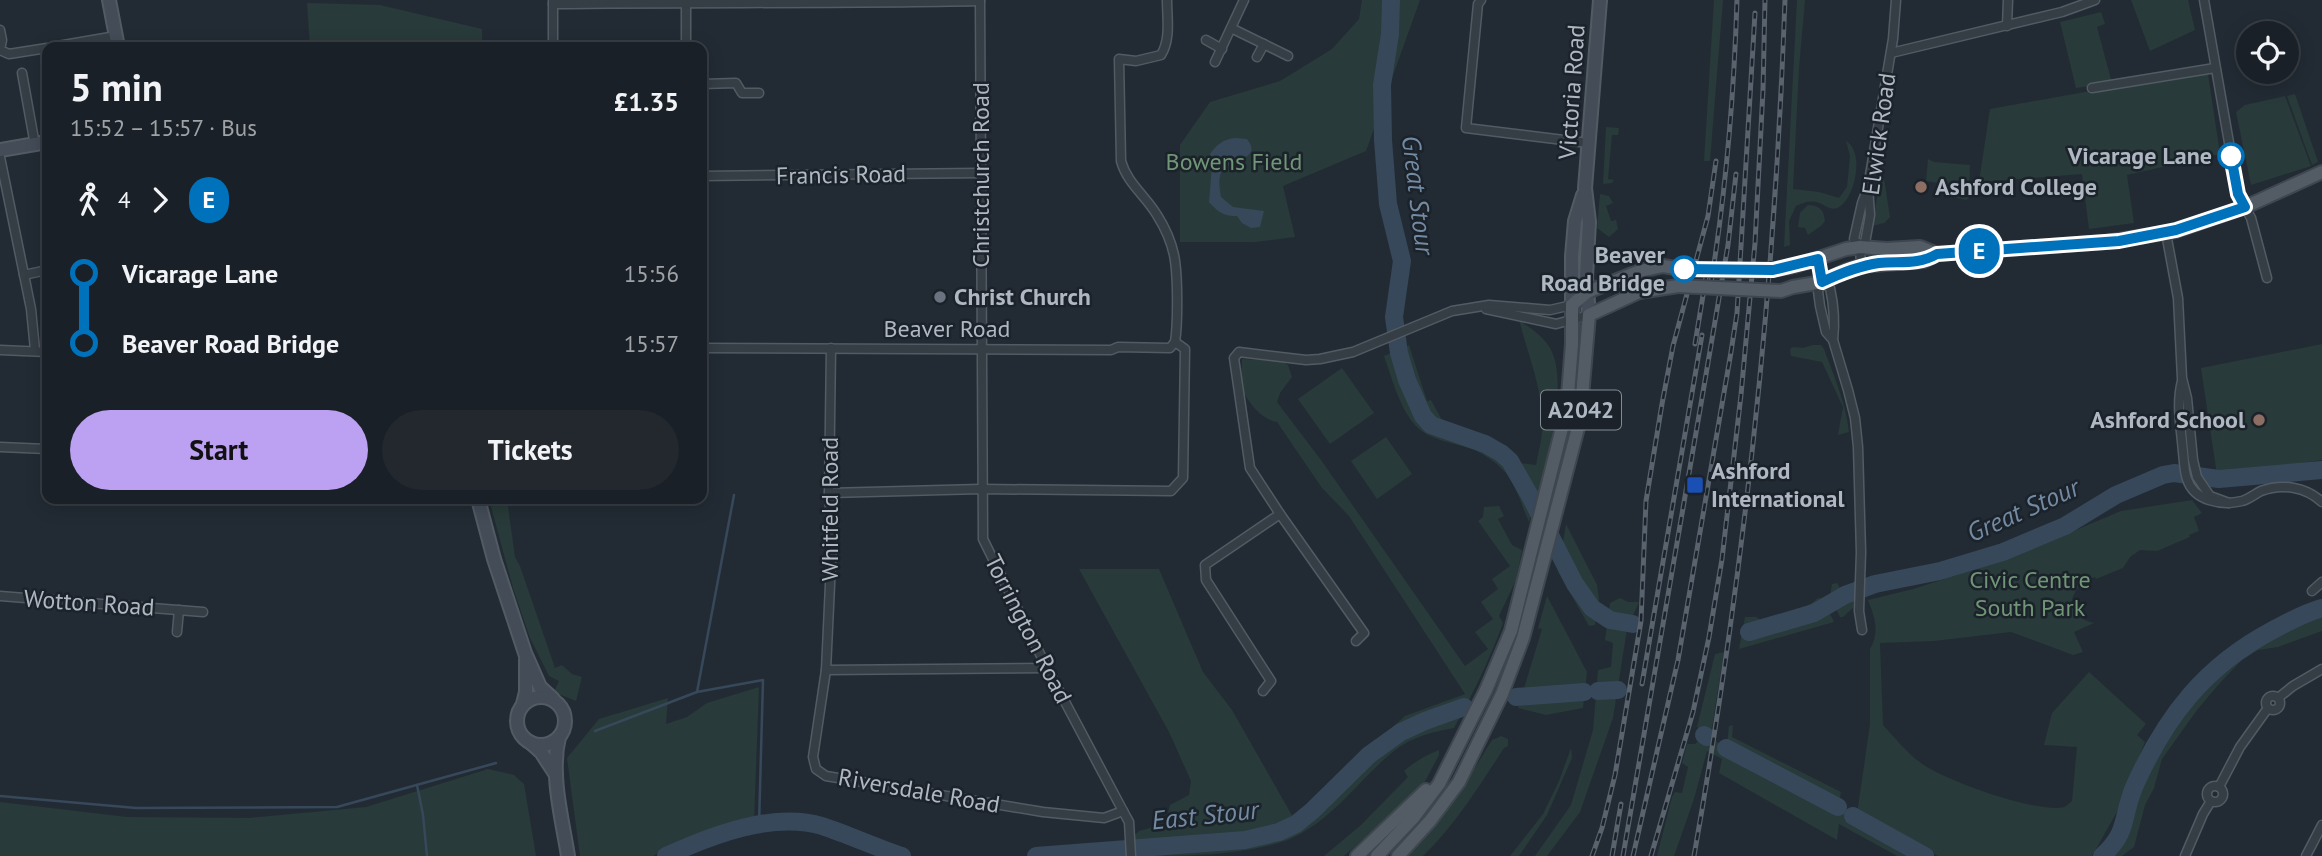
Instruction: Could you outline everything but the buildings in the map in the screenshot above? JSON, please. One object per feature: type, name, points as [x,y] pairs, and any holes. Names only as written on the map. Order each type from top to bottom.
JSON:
[{"type":"main road","points":[[109,0],[117,41]]},
{"type":"main road","name":"Victoria Road","points":[[1589,315],[1589,222],[1585,188],[1600,0]]},
{"type":"main road","points":[[0,150],[41,143]]},
{"type":"main road","points":[[1589,315],[1639,292],[1678,286],[1781,291],[1822,282],[1861,266],[1924,261],[1937,254],[2105,242],[2166,233],[2245,207],[2322,172]]},
{"type":"main road","name":"Victoria Road","points":[[1572,305],[1575,221],[1585,188]]},
{"type":"main road","points":[[1573,320],[1572,305],[1587,292],[1640,271],[1663,266],[1750,272],[1773,270],[1860,247],[1887,250],[1920,247],[1937,254]]},
{"type":"main road","name":"A2042","points":[[1398,856],[1445,803],[1502,694],[1523,638],[1580,420],[1589,315]]},
{"type":"main road","name":"A2042","points":[[1377,856],[1439,784],[1486,690],[1510,631],[1567,408],[1573,320]]},
{"type":"main road","points":[[479,504],[525,653],[540,687],[560,706],[565,718],[556,751],[556,775],[568,856]]},
{"type":"main road","points":[[525,653],[527,674],[517,723],[524,738],[541,752],[556,775]]},
{"type":"main road","points":[[523,704],[540,696],[553,699]]},
{"type":"main road","points":[[531,743],[545,744],[559,737]]},
{"type":"main road","points":[[1357,856],[1416,802],[1456,751]]},
{"type":"street","points":[[829,494],[981,489],[1171,491],[1183,478],[1185,349],[1175,342],[1174,255],[1156,213],[1130,182],[1121,161],[1119,59],[1136,61],[1161,55],[1167,36],[1167,0]]},
{"type":"street","points":[[1215,62],[1244,0]]},
{"type":"street","points":[[1480,0],[1466,128],[1588,143]]},
{"type":"street","name":"Elwick Road","points":[[1861,266],[1860,247],[1865,243],[1870,215],[1868,187],[1891,53],[1896,0]]},
{"type":"street","points":[[2007,26],[2008,0]]},
{"type":"street","points":[[1891,53],[2007,26],[2095,0]]},
{"type":"street","points":[[2204,0],[2238,194],[2259,244],[2267,278]]},
{"type":"street","points":[[686,1],[686,42]]},
{"type":"street","points":[[553,42],[554,2],[830,4],[980,1]]},
{"type":"street","name":"Christchurch Road","points":[[980,1],[982,350]]},
{"type":"street","points":[[1231,28],[1288,57]]},
{"type":"street","points":[[0,30],[0,50],[9,54],[42,49]]},
{"type":"street","points":[[1206,40],[1222,49]]},
{"type":"street","points":[[1257,57],[1264,44]]},
{"type":"street","points":[[2092,88],[2215,68]]},
{"type":"street","points":[[22,73],[41,143]]},
{"type":"street","points":[[707,84],[736,83],[742,93],[759,93]]},
{"type":"street","points":[[0,157],[31,309],[35,351]]},
{"type":"street","name":"Francis Road","points":[[707,176],[981,173]]},
{"type":"street","points":[[2166,233],[2178,298],[2182,379],[2178,396],[2189,461],[2210,496],[2229,503]]},
{"type":"street","points":[[1818,259],[1822,282],[1818,291],[1820,306],[1826,332],[1833,340]]},
{"type":"street","points":[[24,275],[42,271]]},
{"type":"street","points":[[1822,282],[1830,288],[1832,294],[1835,323],[1833,340],[1855,418],[1859,605],[1862,630]]},
{"type":"street","points":[[1356,641],[1364,634],[1280,514],[1247,461],[1234,362],[1237,354],[1244,352],[1306,360],[1320,359],[1353,352],[1445,313],[1466,308],[1489,305],[1550,310],[1572,305]]},
{"type":"street","points":[[1466,308],[1492,309],[1556,324],[1589,315]]},
{"type":"street","name":"Beaver Road","points":[[707,348],[1111,350],[1118,347],[1170,348],[1175,342]]},
{"type":"street","name":"Whitfeld Road","points":[[827,670],[832,542],[829,494],[831,348]]},
{"type":"street","points":[[0,350],[42,352]]},
{"type":"street","name":"Torrington Road","points":[[982,350],[983,539],[1047,668],[1124,811],[1129,822],[1131,856]]},
{"type":"street","points":[[0,447],[42,449]]},
{"type":"street","points":[[2189,461],[2186,478],[2194,492],[2208,501],[2243,501],[2263,490],[2283,486],[2315,495],[2322,502]]},
{"type":"street","points":[[1263,691],[1270,681],[1206,580],[1205,565],[1280,514]]},
{"type":"street","points":[[2312,591],[2322,582]]},
{"type":"street","name":"Wotton Road","points":[[0,596],[203,611]]},
{"type":"street","name":"Wotton Road","points":[[177,632],[179,610]]},
{"type":"street","points":[[827,670],[1047,668]]},
{"type":"street","points":[[2185,856],[2211,801],[2216,803],[2223,798],[2224,793],[2218,787],[2240,747],[2268,708],[2277,709],[2280,703],[2278,698],[2301,680],[2322,669]]},
{"type":"street","name":"Riversdale Road","points":[[827,670],[813,757],[816,769],[826,776],[1043,813],[1104,818],[1124,811]]},
{"type":"street","points":[[2306,856],[2322,825]]},
{"type":"green space","name":"Bowens Field","points":[[1362,0],[1420,0],[1366,151],[1283,186],[1295,237],[1255,242],[1180,242],[1180,145],[1210,102],[1280,81],[1332,49],[1359,19]]},
{"type":"green space","points":[[1714,0],[1723,0],[1710,161],[1704,161]]},
{"type":"green space","points":[[1797,0],[1805,0],[1793,189],[1839,198],[1847,187],[1850,156],[1846,141],[1852,147],[1856,166],[1853,187],[1843,204],[1837,208],[1811,201],[1796,206],[1789,221],[1790,245],[1784,247]]},
{"type":"green space","points":[[2131,0],[2188,0],[2195,30],[2150,51]]},
{"type":"green space","points":[[307,3],[380,5],[482,29],[482,42],[310,42]]},
{"type":"green space","points":[[2101,12],[2105,24],[2097,27],[2112,83],[2076,88],[2060,22]]},
{"type":"green space","points":[[2208,74],[2220,154],[2127,175],[2134,223],[2089,229],[2082,174],[1979,182],[1990,109],[2107,88]]},
{"type":"green space","points":[[2295,94],[2318,162],[2312,165],[2287,96]]},
{"type":"green space","points":[[2285,96],[2311,166],[2251,185],[2236,112],[2245,105]]},
{"type":"green space","points":[[1606,127],[1619,128],[1618,135],[1612,135],[1608,179],[1614,180],[1612,183],[1603,184]]},
{"type":"green space","points":[[1928,159],[1934,162],[1970,165],[1969,198],[1966,200],[1941,194],[1938,183],[1926,181]]},
{"type":"green space","points":[[1884,178],[1890,217],[1884,223],[1872,226],[1880,181]]},
{"type":"green space","points":[[1600,194],[1609,196],[1613,203],[1606,206],[1611,221],[1616,220],[1618,229],[1609,237],[1597,228]]},
{"type":"green space","points":[[1808,205],[1820,209],[1825,221],[1808,235],[1805,228],[1798,227],[1800,213]]},
{"type":"green space","points":[[1519,320],[1540,336],[1550,348],[1556,365],[1558,385],[1552,434],[1529,522],[1511,480],[1496,463],[1475,450],[1428,435],[1415,425],[1400,401],[1384,356],[1409,345],[1427,401],[1431,400],[1443,422],[1447,421],[1449,424],[1492,437],[1519,463],[1536,465],[1542,433],[1541,404]]},
{"type":"green space","name":"Ashford School","points":[[2322,344],[2322,460],[2217,475],[2201,368]]},
{"type":"green space","points":[[1821,345],[1824,349],[1842,401],[1849,432],[1838,435],[1843,407],[1822,362],[1791,356],[1790,349],[1793,347]]},
{"type":"green space","points":[[1242,359],[1282,361],[1288,365],[1292,377],[1277,402],[1321,460],[1465,666],[1488,649],[1475,632],[1493,619],[1481,602],[1498,589],[1492,579],[1510,566],[1478,521],[1483,517],[1484,507],[1499,506],[1504,516],[1498,519],[1512,545],[1522,550],[1516,580],[1499,616],[1503,623],[1493,650],[1454,728],[1422,736],[1401,746],[1319,822],[1288,840],[1232,852],[1135,856],[1135,835],[1139,831],[1172,822],[1168,814],[1170,805],[1189,795],[1191,781],[1169,732],[1079,569],[1159,569],[1203,672],[1232,710],[1293,817],[1405,716],[1465,694],[1349,516],[1322,488],[1277,422],[1262,415],[1247,398],[1242,385]]},
{"type":"green space","points":[[1342,368],[1374,413],[1330,444],[1298,399]]},
{"type":"green space","points":[[1386,437],[1412,474],[1377,499],[1351,461]]},
{"type":"green space","name":"Civic Centre South Park","points":[[2192,500],[2202,513],[2194,517],[2199,531],[2157,551],[2140,550],[2130,557],[2123,568],[2096,579],[2095,577],[2074,594],[2073,608],[2077,614],[2094,623],[2074,632],[2083,652],[2073,655],[2011,632],[1934,641],[1880,643],[1883,725],[1906,750],[1932,770],[2013,801],[2051,808],[2064,807],[2072,801],[2077,747],[2044,745],[2052,713],[2089,672],[2146,724],[2137,735],[2145,742],[2118,810],[2092,856],[1938,856],[1857,814],[1870,724],[1870,649],[1876,631],[1868,600],[2005,560],[2121,511]]},
{"type":"green space","points":[[490,504],[508,504],[515,557],[555,668],[562,665],[572,674],[582,677],[576,701],[554,692],[559,681],[549,676],[530,638],[513,588]]},
{"type":"green space","points":[[1566,524],[1597,585],[1599,599],[1595,625],[1589,626],[1558,572]]},
{"type":"green space","points":[[1837,583],[1840,588],[1853,585],[1854,607],[1843,617],[1840,617],[1830,596],[1832,584]]},
{"type":"green space","points":[[1547,596],[1587,672],[1583,708],[1546,715],[1518,708],[1542,629],[1538,628]]},
{"type":"green space","points":[[1620,598],[1628,602],[1639,602],[1627,629],[1613,718],[1580,812],[1547,856],[1535,856],[1571,805],[1593,730],[1598,670],[1611,667],[1613,643],[1605,640],[1610,603]]},
{"type":"green space","points":[[1818,598],[1823,599],[1834,622],[1739,649],[1745,617],[1761,620],[1784,615],[1806,607]]},
{"type":"green space","points":[[2322,609],[2322,631],[2278,647],[2258,650],[2241,661],[2219,684],[2162,759],[2154,788],[2145,805],[2134,847],[2122,856],[2099,856],[2122,830],[2132,791],[2152,751],[2181,704],[2230,656],[2297,616]]},
{"type":"green space","points":[[1724,652],[1711,734],[1697,727],[1715,654]]},
{"type":"green space","points":[[759,687],[754,821],[672,845],[653,856],[580,856],[567,758],[599,719],[668,698],[666,724],[687,717],[707,703]]},
{"type":"green space","points":[[1733,725],[1732,737],[1841,792],[1839,804],[1727,745],[1729,726]]},
{"type":"green space","points":[[1704,735],[1931,856],[1897,856],[1839,824],[1837,840],[1719,773],[1722,759],[1707,751],[1674,856],[1657,856],[1672,797],[1675,792],[1682,793],[1688,767],[1682,763],[1687,744],[1695,744]]},
{"type":"green space","points":[[1501,736],[1508,739],[1508,746],[1446,831],[1423,856],[1404,856],[1461,790],[1492,740]]},
{"type":"green space","points":[[1571,748],[1572,758],[1547,815],[1519,856],[1510,856],[1543,814]]},
{"type":"green space","points":[[1439,750],[1422,787],[1344,856],[1324,856],[1361,825],[1408,777],[1404,771]]},
{"type":"green space","points":[[488,769],[514,775],[524,784],[536,856],[0,856],[0,802],[127,817],[249,818],[366,807]]},
{"type":"water","points":[[1236,138],[1247,139],[1251,151],[1221,173],[1221,197],[1233,207],[1264,211],[1260,227],[1251,228],[1237,216],[1221,213],[1209,202],[1212,165],[1210,154],[1221,143]]},
{"type":"waterway","name":"Great Stour","points":[[1391,0],[1390,34],[1382,85],[1383,140],[1388,204],[1402,261],[1394,317],[1399,353],[1407,380],[1423,416],[1431,425],[1485,444],[1510,461],[1575,584],[1592,608],[1610,620],[1633,624]]},
{"type":"waterway","name":"Great Stour","points":[[1749,632],[1814,613],[1845,595],[1875,584],[1940,571],[2003,552],[2065,526],[2116,495],[2163,475],[2174,473],[2219,479],[2322,470]]},
{"type":"waterway","points":[[697,692],[734,495]]},
{"type":"waterway","name":"East Stour","points":[[2102,856],[2121,831],[2135,785],[2147,760],[2174,715],[2190,695],[2227,660],[2249,644],[2291,620],[2322,608]]},
{"type":"waterway","points":[[595,731],[697,692],[763,680],[759,825]]},
{"type":"waterway","name":"East Stour","points":[[1598,691],[1618,690]]},
{"type":"waterway","name":"East Stour","points":[[1516,697],[1584,692]]},
{"type":"waterway","name":"East Stour","points":[[1036,856],[1245,840],[1279,832],[1296,824],[1312,811],[1369,755],[1401,732],[1464,707]]},
{"type":"waterway","name":"East Stour","points":[[1726,748],[1838,807]]},
{"type":"waterway","points":[[0,796],[136,808],[337,807],[496,763]]},
{"type":"waterway","points":[[417,785],[427,856]]},
{"type":"waterway","name":"East Stour","points":[[1853,816],[1925,856]]},
{"type":"waterway","name":"East Stour","points":[[666,856],[742,828],[783,822],[822,826],[902,856]]},
{"type":"railway","points":[[1711,283],[1728,142],[1737,0]]},
{"type":"railway","points":[[1651,856],[1693,712],[1722,559],[1755,243],[1765,0]]},
{"type":"railway","points":[[1694,856],[1728,643],[1755,430],[1774,215],[1785,0]]},
{"type":"railway","points":[[1633,856],[1678,660],[1737,313],[1755,13]]},
{"type":"railway","points":[[1592,856],[1615,775],[1641,621],[1646,501],[1662,404],[1673,346],[1708,216],[1716,161]]},
{"type":"railway","points":[[1623,856],[1728,245],[1736,174]]},
{"type":"railway","points":[[1695,344],[1707,271]]},
{"type":"railway","points":[[1642,684],[1702,335]]},
{"type":"railway","points":[[1612,856],[1621,804]]},
{"type":"bus line","name":"E","points":[[1684,269],[1750,272],[1773,270],[1818,259],[1822,282],[1861,266],[1924,261],[1937,254],[2119,241],[2166,233],[2245,207],[2238,194],[2231,156]]},
{"type":"place","name":"Vicarage Lane","points":[[2231,156]]},
{"type":"place","name":"Ashford College","points":[[1921,187]]},
{"type":"place","name":"Beaver Road Bridge","points":[[1684,269]]},
{"type":"place","name":"Christ Church","points":[[940,297]]},
{"type":"place","name":"Ashford School","points":[[2259,420]]},
{"type":"place","name":"Ashford International","points":[[1695,485]]}]
